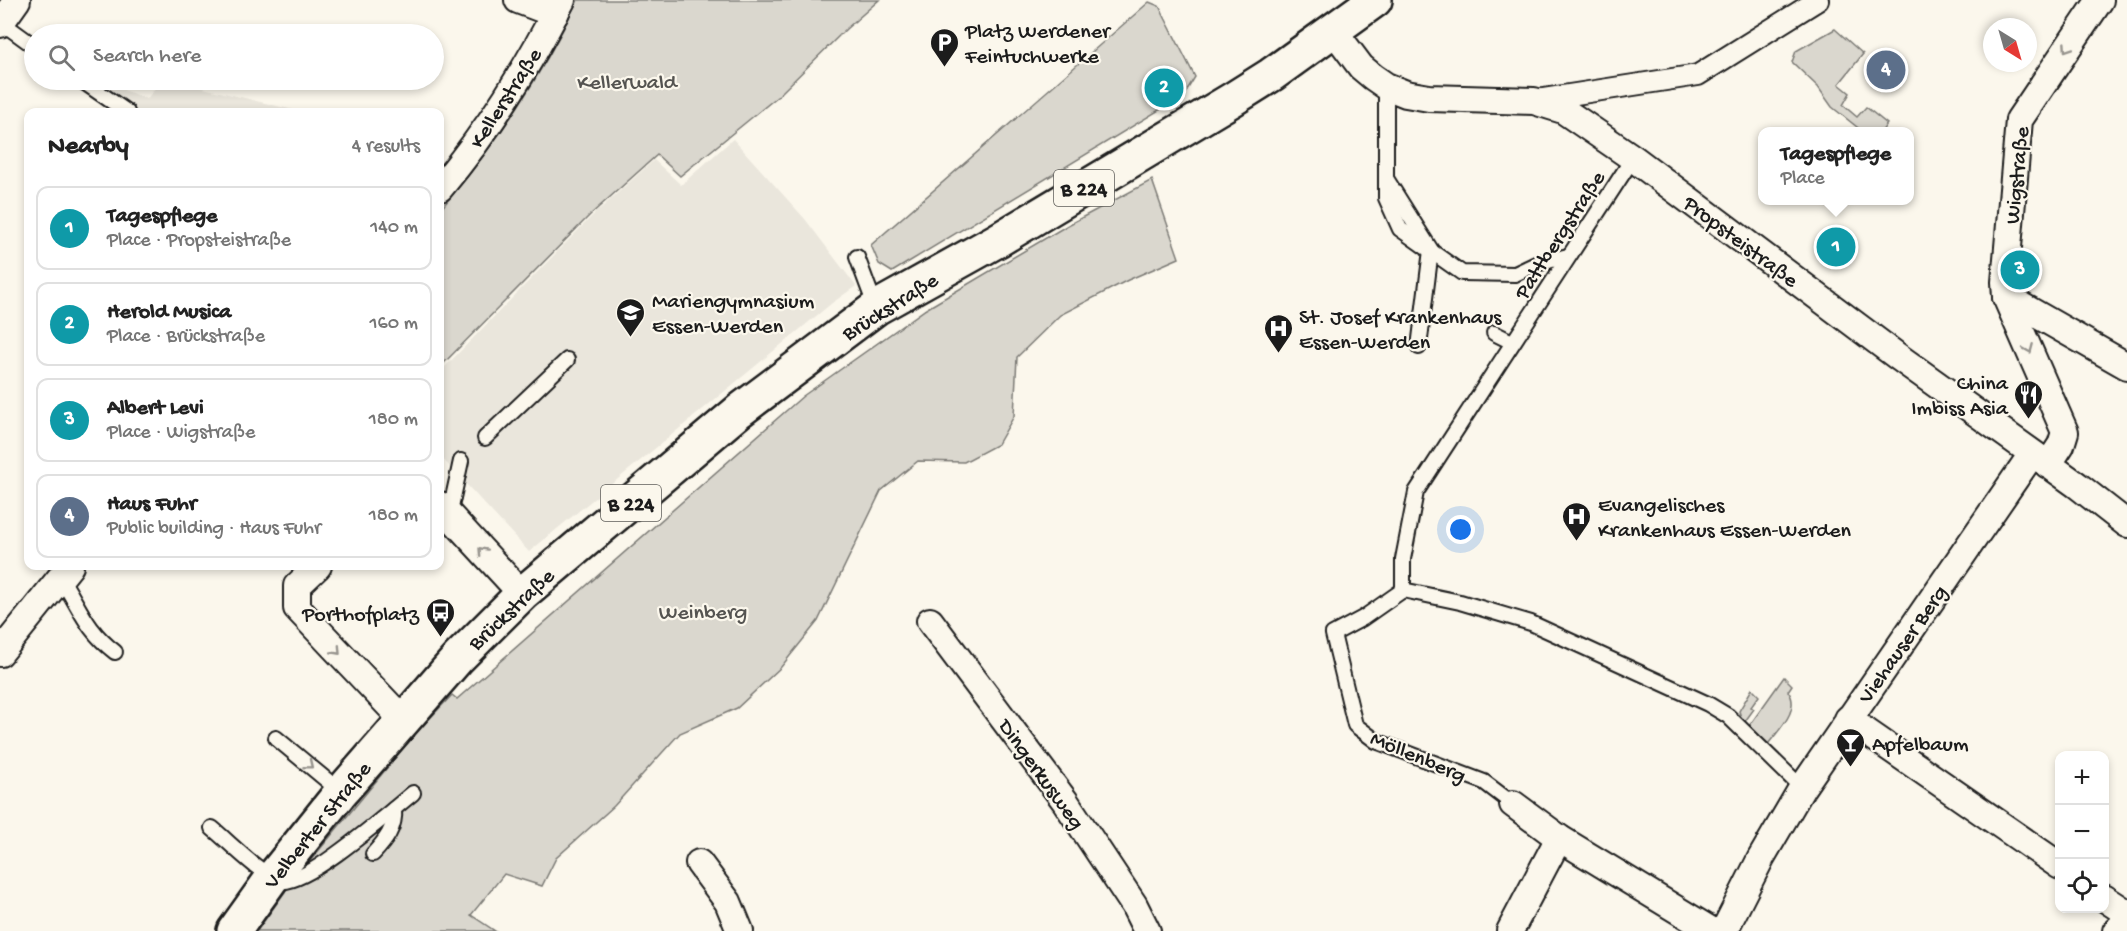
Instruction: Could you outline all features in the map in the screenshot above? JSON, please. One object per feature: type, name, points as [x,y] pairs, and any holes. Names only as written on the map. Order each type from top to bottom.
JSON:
[{"type":"main road","name":"Brückstraße","points":[[403,720],[458,658],[522,594],[739,411],[876,308],[998,240],[1241,94],[1334,31],[1372,1]]},
{"type":"main road","name":"Velberter Straße","points":[[234,931],[272,878],[403,720]]},
{"type":"street","points":[[1,23],[17,0]]},
{"type":"street","points":[[518,0],[552,5]]},
{"type":"street","points":[[1534,101],[1698,75],[1818,0]]},
{"type":"street","name":"Wigstraße","points":[[2040,459],[2061,445],[2065,432],[2006,297],[2005,282],[2019,120],[2100,0]]},
{"type":"street","name":"Kellerstraße","points":[[444,183],[491,123],[535,51],[552,5]]},
{"type":"street","name":"Propsteistraße","points":[[1334,31],[1361,67],[1386,86],[1406,94],[1429,98],[1534,101],[1563,110],[1633,158],[1897,356],[2127,524]]},
{"type":"street","points":[[2006,297],[2127,366]]},
{"type":"street","name":"Viehauser Berg","points":[[1724,931],[1761,858],[1848,719],[2040,459]]},
{"type":"street","points":[[444,510],[522,594]]},
{"type":"street","points":[[314,570],[297,586],[297,608],[403,720]]},
{"type":"street","points":[[0,653],[65,571]]},
{"type":"street","name":"Dingerkusweg","points":[[930,621],[1065,801],[1134,905],[1147,931]]},
{"type":"street","points":[[1848,719],[2055,863]]},
{"type":"street","name":"Möllenberg","points":[[1514,804],[1559,838],[1712,931]]},
{"type":"street","points":[[1510,931],[1559,838]]},
{"type":"street","points":[[699,863],[728,902],[740,931]]},
{"type":"street","points":[[2109,901],[2127,914]]},
{"type":"street","points":[[2116,931],[2127,921]]},
{"type":"lane","points":[[1,23],[24,39]]},
{"type":"lane","points":[[1386,86],[1386,198],[1400,229],[1462,273],[1515,273],[1536,264],[1568,256]]},
{"type":"lane","points":[[95,90],[121,108]]},
{"type":"lane","name":"Pattbergstraße","points":[[1403,590],[1403,559],[1416,492],[1467,401],[1512,342],[1633,158]]},
{"type":"lane","points":[[1419,348],[1431,250]]},
{"type":"lane","points":[[857,257],[876,308]]},
{"type":"lane","points":[[1494,333],[1512,342]]},
{"type":"lane","points":[[485,438],[567,360]]},
{"type":"lane","points":[[444,510],[461,461]]},
{"type":"lane","points":[[65,571],[80,613],[97,638],[114,652]]},
{"type":"lane","points":[[1403,590],[1460,602],[1531,623],[1708,704],[1728,716],[1803,788]]},
{"type":"lane","name":"Möllenberg","points":[[1403,590],[1363,618],[1333,634],[1354,725],[1376,741],[1485,782],[1514,804]]},
{"type":"lane","points":[[276,738],[341,792]]},
{"type":"lane","points":[[212,828],[272,878],[284,882],[299,877],[333,857],[413,793]]},
{"type":"lane","points":[[373,854],[386,839],[392,827],[394,809]]},
{"type":"shaded area","points":[[86,90],[124,90],[147,99],[154,90],[211,90],[286,108],[112,108]]},
{"type":"shaded area","name":"Mariengymnasium Essen-Werden","points":[[733,139],[805,219],[856,286],[832,303],[529,552],[444,460],[444,368],[592,216],[654,160],[681,185]]},
{"type":"green space","name":"Kellerwald","points":[[578,0],[879,0],[777,97],[680,176],[657,155],[590,215],[444,363],[444,205],[516,110]]},
{"type":"green space","points":[[1149,2],[1159,6],[1195,77],[1184,95],[892,272],[879,264],[871,245]]},
{"type":"green space","points":[[1835,29],[1863,54],[1839,84],[1850,93],[1843,105],[1857,117],[1866,107],[1887,124],[1885,127],[1857,127],[1832,107],[1818,87],[1792,62],[1796,51]]},
{"type":"green space","name":"Weinberg","points":[[1152,180],[1179,258],[1128,280],[1060,315],[1017,357],[1014,416],[998,444],[964,462],[918,461],[881,491],[818,621],[781,667],[737,708],[680,733],[614,806],[556,858],[542,886],[504,874],[471,915],[495,931],[257,931],[287,889],[415,734],[452,695],[457,699],[803,396],[926,309],[1068,225]]},
{"type":"green space","points":[[1784,677],[1792,685],[1788,691],[1792,698],[1792,706],[1786,720],[1766,747],[1747,729]]},
{"type":"green space","points":[[1752,689],[1759,696],[1751,707],[1754,709],[1743,724],[1739,711]]},
{"type":"place","name":"Platz Werdener Feintuchwerke","points":[[944,68]]},
{"type":"place","name":"Haus Fuhr","points":[[1886,70]]},
{"type":"place","name":"Herold Musica","points":[[1164,88]]},
{"type":"place","name":"Tagespflege","points":[[1836,247]]},
{"type":"place","name":"Albert Levi","points":[[2020,270]]},
{"type":"place","name":"Mariengymnasium Essen-Werden","points":[[631,338]]},
{"type":"place","name":"St. Josef Krankenhaus Essen-Werden","points":[[1278,354]]},
{"type":"place","name":"China Imbiss Asia","points":[[2029,420]]},
{"type":"place","name":"Evangelisches Krankenhaus Essen-Werden","points":[[1577,542]]},
{"type":"place","name":"Porthofplatz","points":[[440,638]]},
{"type":"place","name":"Apfelbaum","points":[[1851,768]]}]
